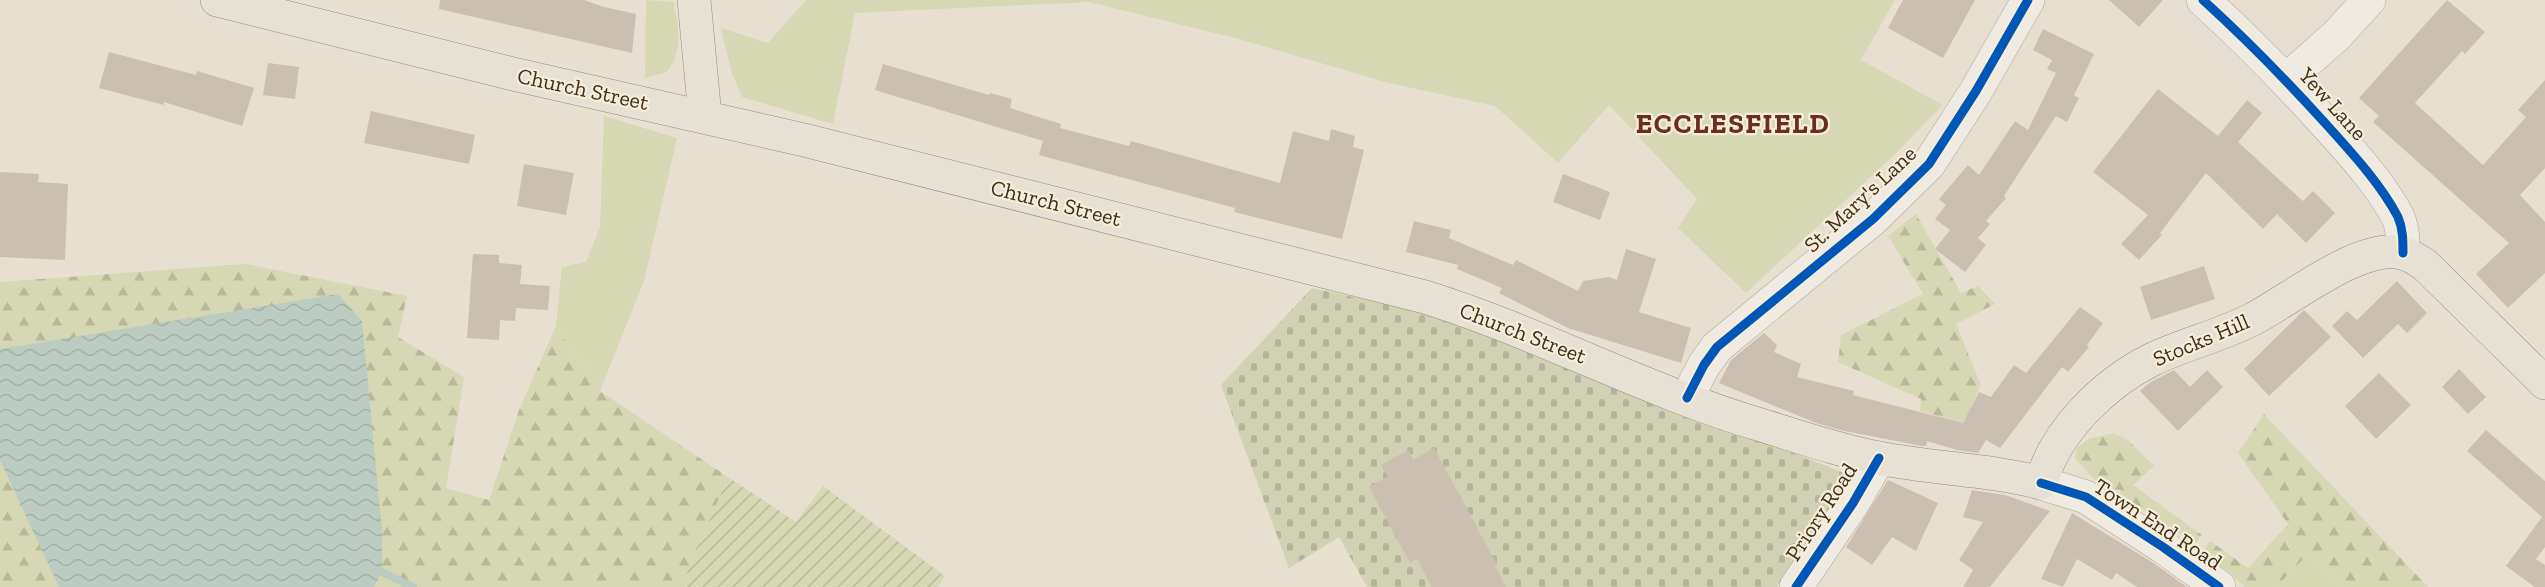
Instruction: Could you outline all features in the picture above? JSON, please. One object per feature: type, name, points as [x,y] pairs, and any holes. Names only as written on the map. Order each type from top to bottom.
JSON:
[{"type":"main road","name":"Church Street","points":[[217,0],[513,74],[705,116],[1425,297],[1525,332],[1760,425],[1879,458]]},
{"type":"main road","points":[[694,0],[705,116]]},
{"type":"main road","name":"Stocks Hill","points":[[2041,483],[2052,451],[2069,429],[2126,374],[2152,360],[2256,318],[2351,262],[2378,253],[2403,253]]},
{"type":"main road","points":[[2403,253],[2425,265],[2545,383]]},
{"type":"main road","name":"Town End Road","points":[[1879,458],[2011,475],[2041,483]]},
{"type":"street","name":"St. Mary's Lane","points":[[1687,398],[1704,365],[1717,347],[1873,219],[1929,164],[1976,91],[2028,0]]},
{"type":"street","name":"Yew Lane","points":[[2203,0],[2286,80],[2348,148],[2384,195],[2398,219],[2403,234],[2403,253]]},
{"type":"street","points":[[2286,80],[2336,36],[2369,0]]},
{"type":"street","name":"Priory Road","points":[[1796,587],[1853,504],[1879,458]]},
{"type":"street","name":"Town End Road","points":[[2041,483],[2086,497],[2219,587]]},
{"type":"green space","points":[[646,0],[674,2],[678,46],[667,72],[645,78]]},
{"type":"green space","points":[[806,0],[1895,0],[1861,60],[1943,105],[1893,156],[1746,293],[1678,228],[1697,199],[1609,105],[1558,163],[1495,106],[1389,83],[1235,38],[1089,2],[855,13],[833,124],[742,97],[731,71],[721,28],[768,43]]},
{"type":"green space","points":[[604,116],[677,138],[644,281],[600,391],[556,326],[562,267],[586,262],[600,227]]},
{"type":"green space","points":[[1916,214],[1961,293],[1978,286],[1995,304],[1956,324],[1981,385],[1963,423],[1920,411],[1921,399],[1838,362],[1841,335],[1923,294],[1888,236]]},
{"type":"green space","points":[[245,264],[407,296],[398,337],[464,377],[446,488],[489,500],[519,410],[556,326],[600,391],[728,477],[681,587],[0,587],[0,282]]},
{"type":"green space","points":[[1312,288],[1456,319],[1852,476],[1777,587],[1367,587],[1339,537],[1289,568],[1221,385]]},
{"type":"green space","points":[[2264,414],[2428,587],[2339,587],[2309,553],[2276,587],[2245,587],[2203,552],[2210,541],[2248,568],[2288,524],[2238,453]]},
{"type":"green space","points":[[2114,433],[2129,441],[2154,466],[2133,485],[2202,535],[2195,544],[2119,493],[2121,490],[2100,484],[2075,458],[2077,447],[2089,439]]},
{"type":"green space","points":[[728,477],[796,522],[823,486],[945,576],[938,587],[681,587]]},
{"type":"green space","points":[[2309,553],[2339,587],[2276,587]]},
{"type":"water","points":[[338,294],[362,321],[382,531],[382,572],[374,587],[59,587],[0,460],[0,349]]},
{"type":"building","points":[[440,0],[584,0],[636,14],[632,53],[439,9]]},
{"type":"building","points":[[1903,0],[1975,0],[1943,58],[1888,28]]},
{"type":"building","points":[[2109,0],[2163,0],[2139,27]]},
{"type":"building","points":[[2447,0],[2485,32],[2465,54],[2462,51],[2415,103],[2483,165],[2526,117],[2518,110],[2545,80],[2545,168],[2520,195],[2545,222],[2545,273],[2508,308],[2476,274],[2509,243],[2373,122],[2379,116],[2359,98]]},
{"type":"building","points":[[2043,29],[2094,54],[2074,95],[2079,98],[2067,122],[2056,116],[2004,196],[2006,198],[1986,221],[1990,224],[1978,238],[1986,245],[1965,272],[1935,249],[1950,230],[1935,219],[1946,205],[1939,199],[1968,165],[1979,175],[2015,121],[2028,130],[2056,73],[2047,69],[2052,60],[2033,50]]},
{"type":"building","points":[[109,52],[196,75],[197,71],[254,88],[242,126],[164,102],[164,105],[99,88]]},
{"type":"building","points":[[268,63],[299,67],[295,99],[263,95]]},
{"type":"building","points":[[883,64],[989,95],[990,93],[1012,99],[1010,108],[1061,124],[1060,128],[1129,146],[1131,141],[1280,183],[1293,131],[1329,141],[1331,129],[1355,136],[1353,147],[1364,150],[1342,239],[1234,212],[1235,208],[1039,155],[1043,141],[875,90]]},
{"type":"building","points":[[2158,89],[2218,136],[2247,100],[2262,113],[2238,142],[2303,201],[2313,191],[2335,213],[2306,243],[2277,214],[2263,229],[2206,173],[2160,233],[2162,235],[2139,260],[2121,244],[2148,215],[2093,172]]},
{"type":"building","points":[[371,111],[475,135],[469,164],[364,143]]},
{"type":"building","points":[[524,164],[574,173],[566,215],[517,206]]},
{"type":"building","points":[[0,172],[39,174],[38,182],[68,184],[65,260],[0,257]]},
{"type":"building","points":[[1563,174],[1610,192],[1600,220],[1553,202]]},
{"type":"building","points":[[1414,221],[1451,230],[1449,238],[1513,265],[1516,260],[1578,291],[1583,281],[1609,277],[1617,280],[1626,249],[1656,259],[1639,312],[1691,328],[1681,363],[1568,328],[1499,293],[1502,288],[1457,269],[1458,265],[1406,252]]},
{"type":"building","points":[[473,254],[499,255],[499,263],[522,265],[520,284],[550,286],[548,310],[516,308],[515,321],[500,320],[499,340],[467,338]]},
{"type":"building","points":[[2204,266],[2215,299],[2151,320],[2140,287]]},
{"type":"building","points":[[2397,281],[2427,313],[2407,333],[2398,324],[2363,358],[2332,326],[2347,311],[2357,320]]},
{"type":"building","points":[[2080,307],[2103,323],[2087,345],[2089,347],[2068,372],[2062,367],[2000,448],[1986,440],[1978,453],[1957,450],[1927,441],[1926,446],[1922,446],[1844,431],[1816,423],[1719,383],[1731,360],[1764,333],[1777,345],[1774,352],[1801,364],[1797,377],[1854,391],[1853,395],[1963,423],[1979,392],[1991,397],[2014,365],[2026,373]]},
{"type":"building","points":[[2304,310],[2331,337],[2269,396],[2244,369]]},
{"type":"building","points":[[2459,369],[2486,397],[2468,414],[2442,387]]},
{"type":"building","points":[[2174,370],[2190,387],[2207,370],[2223,387],[2178,431],[2140,391],[2149,383]]},
{"type":"building","points":[[2379,373],[2411,405],[2376,439],[2345,406]]},
{"type":"building","points":[[2486,430],[2545,481],[2545,547],[2536,559],[2545,565],[2545,587],[2535,587],[2506,566],[2542,517],[2467,451]]},
{"type":"building","points":[[1434,448],[1497,565],[1495,566],[1506,587],[1432,587],[1417,559],[1410,563],[1369,487],[1388,477],[1381,465],[1408,450],[1413,460]]},
{"type":"building","points":[[1888,480],[1938,503],[1916,551],[1892,537],[1872,565],[1846,547]]},
{"type":"building","points":[[1972,490],[2005,495],[2050,511],[1990,587],[1963,587],[1973,570],[1959,560],[1983,522],[1963,517]]},
{"type":"building","points":[[2072,513],[2152,562],[2187,587],[2137,587],[2116,573],[2112,580],[2077,559],[2063,587],[2041,579]]},
{"type":"waterway","points":[[382,572],[413,587]]},
{"type":"cycle path","points":[[1687,398],[1704,365],[1717,347],[1873,219],[1929,164],[1976,91],[2028,0]]},
{"type":"cycle path","points":[[2203,0],[2281,75],[2383,192],[2398,217],[2402,230],[2403,253]]},
{"type":"cycle path","points":[[1796,587],[1853,503],[1879,458]]},
{"type":"cycle path","points":[[2041,483],[2086,497],[2219,587]]},
{"type":"district","name":"ECCLESFIELD","points":[[1733,123]]}]
